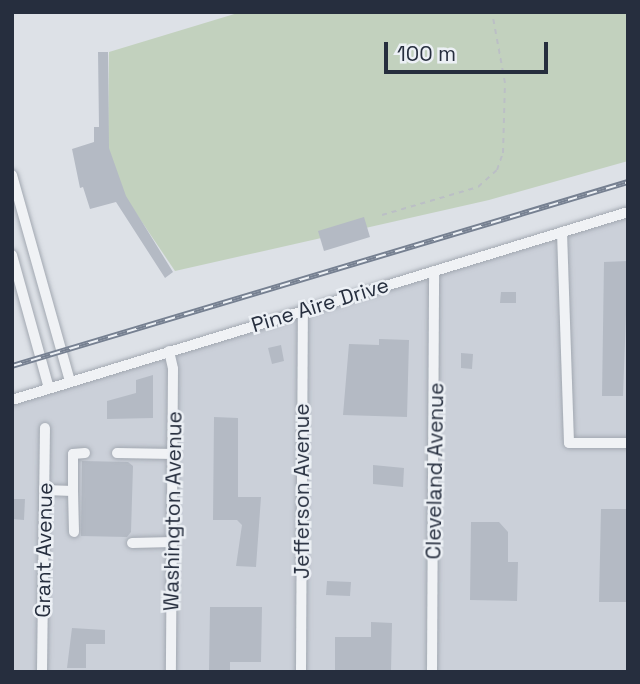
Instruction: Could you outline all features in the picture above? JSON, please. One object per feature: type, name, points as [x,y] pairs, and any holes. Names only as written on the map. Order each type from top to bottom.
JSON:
[{"type":"street","points":[[12,175],[70,381]]},
{"type":"street","name":"Pine Aire Drive","points":[[12,400],[628,212]]},
{"type":"street","points":[[562,232],[569,443],[628,443]]},
{"type":"street","points":[[12,255],[49,388]]},
{"type":"street","name":"Cleveland Avenue","points":[[432,672],[434,271]]},
{"type":"street","name":"Jefferson Avenue","points":[[301,672],[303,310]]},
{"type":"street","name":"Washington Avenue","points":[[169,351],[173,369],[174,453],[171,672]]},
{"type":"street","name":"Grant Avenue","points":[[42,672],[45,428]]},
{"type":"street","points":[[74,532],[73,453],[85,453]]},
{"type":"street","points":[[117,453],[174,453]]},
{"type":"street","points":[[44,490],[73,491]]},
{"type":"street","points":[[132,543],[173,542]]},
{"type":"path","points":[[382,215],[478,187],[497,170],[503,153],[505,83],[492,12]]},
{"type":"shaded area","points":[[628,212],[628,672],[12,672],[12,400]]},
{"type":"green space","points":[[241,12],[628,12],[628,161],[489,200],[175,271],[121,191],[108,146],[109,52]]},
{"type":"building","points":[[98,52],[108,52],[109,148],[126,196],[173,272],[165,278],[116,202],[90,209],[83,187],[80,188],[72,149],[94,142],[94,127],[99,127]]},
{"type":"building","points":[[364,217],[370,237],[324,251],[318,231]]},
{"type":"building","points":[[628,261],[623,396],[602,396],[604,262]]},
{"type":"building","points":[[501,292],[516,292],[516,303],[500,303]]},
{"type":"building","points":[[379,339],[409,340],[407,417],[343,415],[349,344],[379,345]]},
{"type":"building","points":[[281,345],[284,361],[272,364],[268,348]]},
{"type":"building","points":[[461,353],[473,354],[472,369],[461,368]]},
{"type":"building","points":[[153,375],[153,418],[107,419],[107,401],[136,393],[136,380]]},
{"type":"building","points":[[214,417],[238,418],[238,497],[261,497],[256,567],[236,566],[242,525],[237,520],[213,520]]},
{"type":"building","points":[[82,461],[128,462],[133,466],[131,532],[127,537],[81,536]]},
{"type":"building","points":[[373,465],[404,468],[403,487],[373,484]]},
{"type":"building","points":[[12,499],[25,499],[24,520],[12,519]]},
{"type":"building","points":[[601,509],[628,509],[628,602],[599,602]]},
{"type":"building","points":[[471,522],[499,522],[508,532],[508,562],[518,562],[517,601],[470,600]]},
{"type":"building","points":[[327,581],[351,582],[350,596],[326,595]]},
{"type":"building","points":[[210,607],[262,607],[261,662],[230,662],[230,670],[209,670]]},
{"type":"building","points":[[371,622],[392,623],[391,672],[335,672],[335,637],[371,637]]},
{"type":"building","points":[[72,628],[105,630],[105,644],[86,644],[86,668],[67,668]]},
{"type":"railway","points":[[12,366],[628,182]]}]
